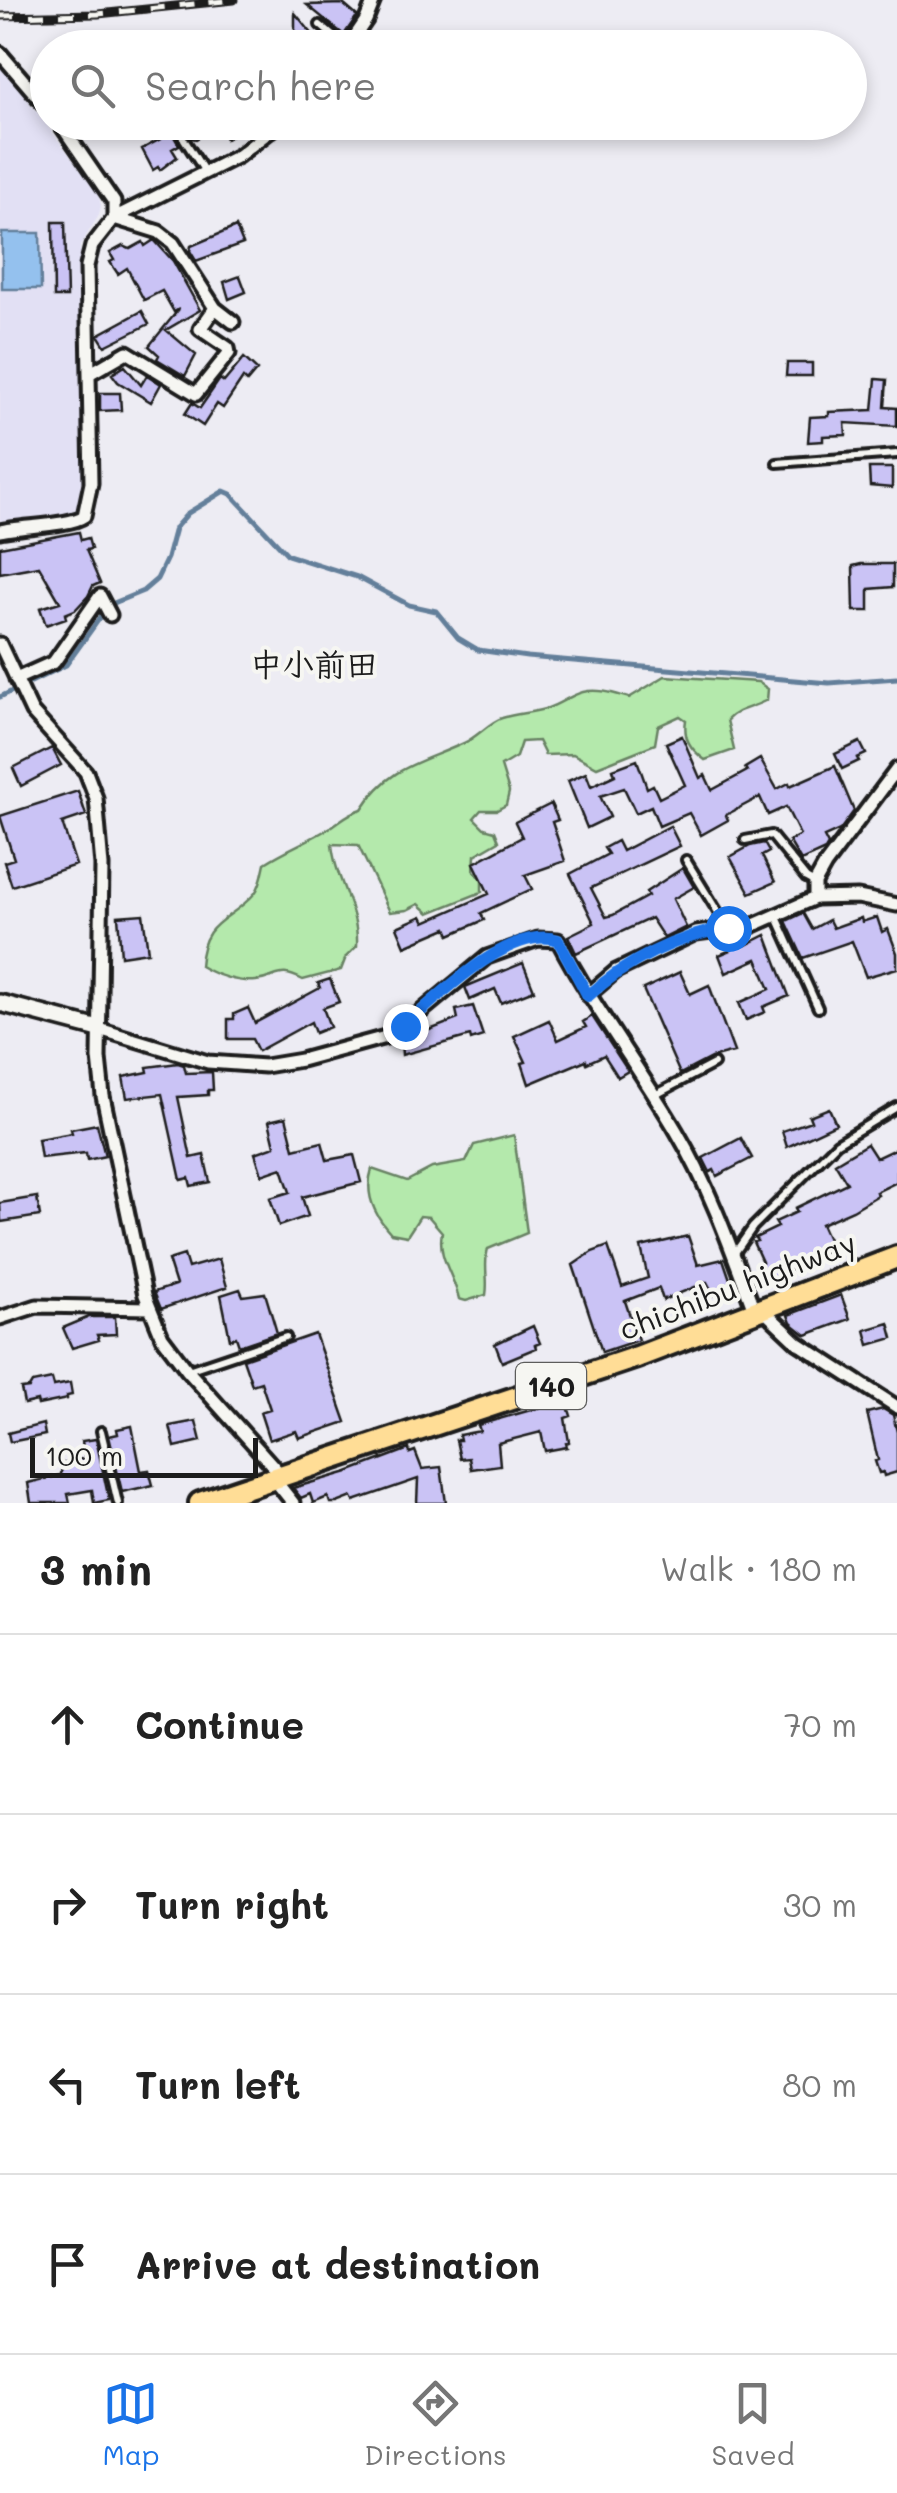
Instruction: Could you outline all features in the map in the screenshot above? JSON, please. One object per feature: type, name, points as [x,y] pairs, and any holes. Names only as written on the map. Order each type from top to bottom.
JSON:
[{"type":"highway","name":"chichibu highway","points":[[200,1503],[637,1357],[897,1257]]},
{"type":"street","points":[[359,30],[374,0]]},
{"type":"street","points":[[0,54],[30,88]]},
{"type":"street","points":[[71,140],[114,202],[114,218]]},
{"type":"street","points":[[0,530],[28,524],[76,522],[84,516],[92,483],[87,266],[92,246],[114,218],[261,140]]},
{"type":"street","points":[[114,218],[159,232],[173,243],[214,308],[232,322]]},
{"type":"street","points":[[89,374],[127,352],[196,394],[229,354],[228,348],[200,328],[214,308]]},
{"type":"street","points":[[16,679],[54,662],[100,596],[110,616]]},
{"type":"street","points":[[0,644],[32,712],[86,772],[96,798],[102,866],[99,1029],[103,1096],[150,1308],[162,1337],[278,1478],[293,1503]]},
{"type":"street","points":[[815,898],[815,882],[897,770]]},
{"type":"street","points":[[588,996],[616,971],[696,933],[754,925],[815,898],[858,897],[897,905]]},
{"type":"street","points":[[0,1003],[208,1062],[265,1066],[393,1035],[487,957],[518,944],[558,940],[588,996],[654,1095],[713,1199],[757,1308],[798,1342],[897,1407]]},
{"type":"street","points":[[0,1318],[46,1305],[150,1308]]},
{"type":"lane","points":[[320,25],[326,30]]},
{"type":"lane","points":[[184,140],[205,173]]},
{"type":"lane","points":[[777,463],[897,454]]},
{"type":"lane","points":[[745,840],[771,834],[806,878],[815,882]]},
{"type":"lane","points":[[686,860],[728,928]]},
{"type":"lane","points":[[777,916],[818,1008]]},
{"type":"lane","points":[[654,1095],[714,1064]]},
{"type":"lane","points":[[734,1255],[753,1227],[836,1143],[897,1107]]},
{"type":"lane","points":[[187,1370],[286,1337]]},
{"type":"lane","points":[[101,1431],[118,1503]]},
{"type":"shaded area","points":[[0,64],[30,103],[30,140],[58,140],[97,191],[101,205],[80,246],[84,485],[79,507],[73,514],[0,522]]},
{"type":"green space","points":[[665,676],[758,682],[768,689],[767,700],[727,720],[734,750],[705,760],[689,743],[686,720],[680,716],[658,726],[655,744],[597,767],[573,754],[545,755],[538,741],[521,742],[516,757],[501,766],[509,792],[506,805],[497,810],[481,810],[474,818],[484,828],[495,831],[499,841],[475,855],[474,871],[482,879],[482,892],[429,913],[419,904],[390,912],[358,845],[332,844],[357,932],[357,946],[346,957],[341,970],[303,980],[283,974],[249,981],[227,978],[200,966],[206,939],[255,893],[265,863],[362,809],[395,774],[464,743],[502,718],[548,708],[589,691],[629,698]]},
{"type":"green space","points":[[514,1135],[527,1233],[488,1249],[486,1295],[466,1301],[459,1299],[444,1258],[442,1232],[429,1217],[420,1216],[407,1236],[391,1233],[372,1204],[372,1169],[407,1181],[432,1168],[466,1162],[474,1145]]},
{"type":"water","points":[[2,233],[40,233],[41,289],[2,289]]},
{"type":"building","points":[[343,4],[357,16],[347,30],[338,30],[307,5]]},
{"type":"building","points":[[295,13],[309,30],[295,30]]},
{"type":"building","points":[[159,140],[176,140],[179,145],[172,149],[177,157],[160,170],[153,170],[142,149]]},
{"type":"building","points":[[53,222],[65,222],[67,297],[54,297]]},
{"type":"building","points":[[236,227],[243,244],[196,261],[191,246]]},
{"type":"building","points":[[154,240],[173,261],[200,310],[166,330],[196,355],[185,376],[157,359],[159,355],[149,346],[179,309],[174,312],[162,291],[144,300],[127,268],[118,274],[110,262],[114,260],[110,253],[123,246],[130,249]]},
{"type":"building","points":[[240,276],[246,292],[229,299],[224,282]]},
{"type":"building","points":[[142,311],[149,324],[105,346],[98,335]]},
{"type":"building","points":[[244,358],[257,370],[247,382],[243,378],[223,408],[217,404],[203,426],[185,414],[192,403],[200,408],[220,379],[224,382]]},
{"type":"building","points":[[787,363],[812,363],[812,376],[786,376]]},
{"type":"building","points":[[125,366],[141,385],[147,375],[161,384],[151,402],[112,374]]},
{"type":"building","points":[[876,379],[887,380],[885,407],[897,408],[897,426],[845,423],[846,435],[823,436],[823,441],[808,442],[810,417],[873,410]]},
{"type":"building","points":[[100,393],[120,393],[121,410],[100,411]]},
{"type":"building","points":[[869,468],[892,468],[892,488],[870,486]]},
{"type":"building","points":[[79,532],[81,540],[88,538],[91,549],[86,550],[100,583],[93,586],[75,610],[65,614],[66,618],[46,625],[40,608],[60,602],[39,566],[0,573],[0,547]]},
{"type":"building","points":[[893,564],[893,587],[869,589],[869,611],[854,611],[853,566]]},
{"type":"building","points":[[682,736],[700,778],[705,775],[712,790],[747,771],[745,768],[760,759],[777,789],[835,766],[854,811],[840,830],[824,837],[828,845],[825,850],[801,861],[789,841],[800,835],[786,807],[768,815],[760,797],[726,815],[728,820],[701,835],[689,813],[659,826],[651,806],[636,813],[624,788],[600,796],[610,817],[587,828],[568,781],[586,773],[591,786],[615,775],[613,769],[637,760],[647,788],[653,785],[659,798],[685,785],[666,743]]},
{"type":"building","points":[[860,742],[866,754],[842,769],[835,754]]},
{"type":"building","points":[[52,748],[61,765],[21,786],[13,768]]},
{"type":"building","points":[[78,791],[86,815],[62,823],[76,865],[12,886],[4,862],[14,859],[0,816]]},
{"type":"building","points":[[551,804],[558,820],[552,822],[565,861],[525,875],[532,889],[481,913],[484,920],[450,935],[447,928],[405,946],[397,927],[422,916],[425,922],[489,894],[474,863],[522,837],[515,822]]},
{"type":"building","points":[[670,826],[680,846],[591,888],[606,917],[648,896],[646,892],[683,868],[694,887],[673,899],[686,927],[664,938],[651,918],[576,953],[568,936],[594,923],[570,874],[608,854],[604,848],[617,841],[622,851]]},
{"type":"building","points":[[764,843],[769,852],[762,856],[775,882],[750,893],[730,857]]},
{"type":"building","points":[[803,913],[812,929],[829,920],[833,928],[877,917],[882,932],[888,929],[897,953],[897,968],[866,977],[852,941],[803,958],[786,921]]},
{"type":"building","points":[[143,914],[148,952],[121,956],[118,916]]},
{"type":"building","points":[[766,935],[789,996],[763,1007],[765,1012],[746,1020],[739,1003],[770,989],[757,959],[726,973],[719,955],[731,950],[728,944],[743,937],[746,945]]},
{"type":"building","points":[[523,963],[534,990],[501,1003],[495,989],[470,1000],[465,987]]},
{"type":"building","points":[[680,972],[690,994],[709,985],[734,1052],[711,1058],[680,1074],[643,989]]},
{"type":"building","points":[[330,979],[339,1002],[323,1008],[330,1027],[315,1033],[311,1022],[258,1051],[252,1039],[228,1039],[228,1019],[234,1019],[234,1014],[248,1008],[255,1023]]},
{"type":"building","points":[[473,1006],[483,1036],[402,1055],[401,1041],[458,1019],[456,1010]]},
{"type":"building","points":[[592,1016],[628,1071],[618,1077],[604,1055],[529,1084],[522,1063],[526,1062],[514,1036],[549,1020],[558,1040],[586,1027],[583,1022]]},
{"type":"building","points":[[184,1065],[186,1073],[212,1072],[213,1090],[208,1090],[208,1095],[178,1097],[191,1158],[204,1155],[210,1182],[191,1186],[189,1178],[181,1180],[162,1094],[127,1098],[123,1077],[148,1072],[147,1067]]},
{"type":"building","points":[[829,1108],[836,1124],[787,1147],[782,1131],[811,1121],[809,1116]]},
{"type":"building","points":[[286,1117],[294,1149],[322,1142],[327,1160],[354,1155],[361,1182],[302,1197],[308,1216],[279,1226],[270,1198],[290,1192],[282,1168],[262,1175],[255,1153],[275,1146],[269,1121]]},
{"type":"building","points":[[97,1124],[105,1156],[87,1160],[86,1153],[41,1158],[38,1139]]},
{"type":"building","points":[[741,1138],[752,1158],[717,1176],[714,1170],[710,1172],[703,1158]]},
{"type":"building","points":[[867,1144],[876,1158],[897,1148],[897,1182],[853,1210],[821,1224],[832,1248],[807,1259],[808,1263],[765,1280],[758,1264],[762,1262],[753,1242],[757,1241],[755,1238],[778,1227],[775,1222],[797,1212],[795,1208],[847,1183],[835,1163]]},
{"type":"building","points":[[37,1197],[40,1216],[1,1222],[0,1203]]},
{"type":"building","points":[[688,1236],[698,1265],[723,1259],[733,1288],[714,1295],[707,1282],[663,1300],[659,1288],[625,1301],[638,1340],[602,1352],[573,1265],[608,1246],[622,1287],[648,1278],[641,1247]]},
{"type":"building","points":[[184,1255],[188,1268],[219,1259],[227,1287],[161,1309],[154,1292],[176,1285],[168,1260]]},
{"type":"building","points":[[240,1289],[243,1296],[265,1293],[277,1333],[239,1346],[236,1337],[230,1339],[221,1295]]},
{"type":"building","points":[[841,1295],[850,1319],[806,1335],[791,1323],[788,1315]]},
{"type":"building","points":[[89,1317],[115,1317],[116,1334],[97,1335],[99,1340],[72,1348],[63,1328]]},
{"type":"building","points":[[889,1323],[893,1338],[869,1345],[865,1330]]},
{"type":"building","points":[[533,1326],[540,1343],[536,1348],[502,1362],[495,1344]]},
{"type":"building","points":[[315,1334],[346,1422],[299,1438],[296,1431],[269,1440],[260,1412],[270,1409],[261,1382],[252,1385],[243,1359]]},
{"type":"building","points":[[52,1379],[54,1386],[70,1383],[72,1395],[38,1405],[37,1401],[24,1404],[21,1389]]},
{"type":"building","points":[[566,1400],[571,1416],[565,1418],[567,1447],[545,1451],[541,1432],[498,1443],[500,1465],[471,1469],[469,1458],[460,1459],[456,1440],[460,1440],[459,1435],[480,1431],[478,1425]]},
{"type":"building","points":[[883,1409],[893,1415],[897,1432],[897,1472],[884,1476],[875,1461],[878,1460],[867,1413]]},
{"type":"building","points":[[196,1421],[201,1441],[175,1447],[170,1426]]},
{"type":"building","points":[[43,1424],[45,1435],[10,1442],[8,1433]]},
{"type":"building","points":[[132,1426],[141,1471],[149,1470],[153,1485],[122,1492],[109,1436],[118,1434],[117,1429]]},
{"type":"building","points":[[96,1439],[109,1500],[94,1503],[92,1490],[68,1494],[70,1503],[31,1503],[28,1483],[61,1475],[62,1463],[85,1458],[82,1441]]},
{"type":"building","points":[[409,1449],[410,1453],[415,1451],[422,1469],[441,1467],[446,1503],[417,1503],[418,1479],[337,1503],[330,1503],[328,1497],[313,1503],[310,1494],[301,1498],[293,1488],[348,1472]]},
{"type":"waterway","points":[[0,697],[66,665],[109,605],[143,591],[157,579],[175,528],[188,513],[224,491],[288,555],[357,577],[409,605],[436,611],[458,638],[478,650],[829,683],[897,678]]},
{"type":"railway","points":[[0,16],[98,14],[234,0]]},
{"type":"district","name":"中小前田","points":[[314,663]]},
{"type":"route","points":[[405,1026],[467,971],[487,957],[518,944],[558,940],[588,996],[616,971],[696,933],[728,928]]}]
